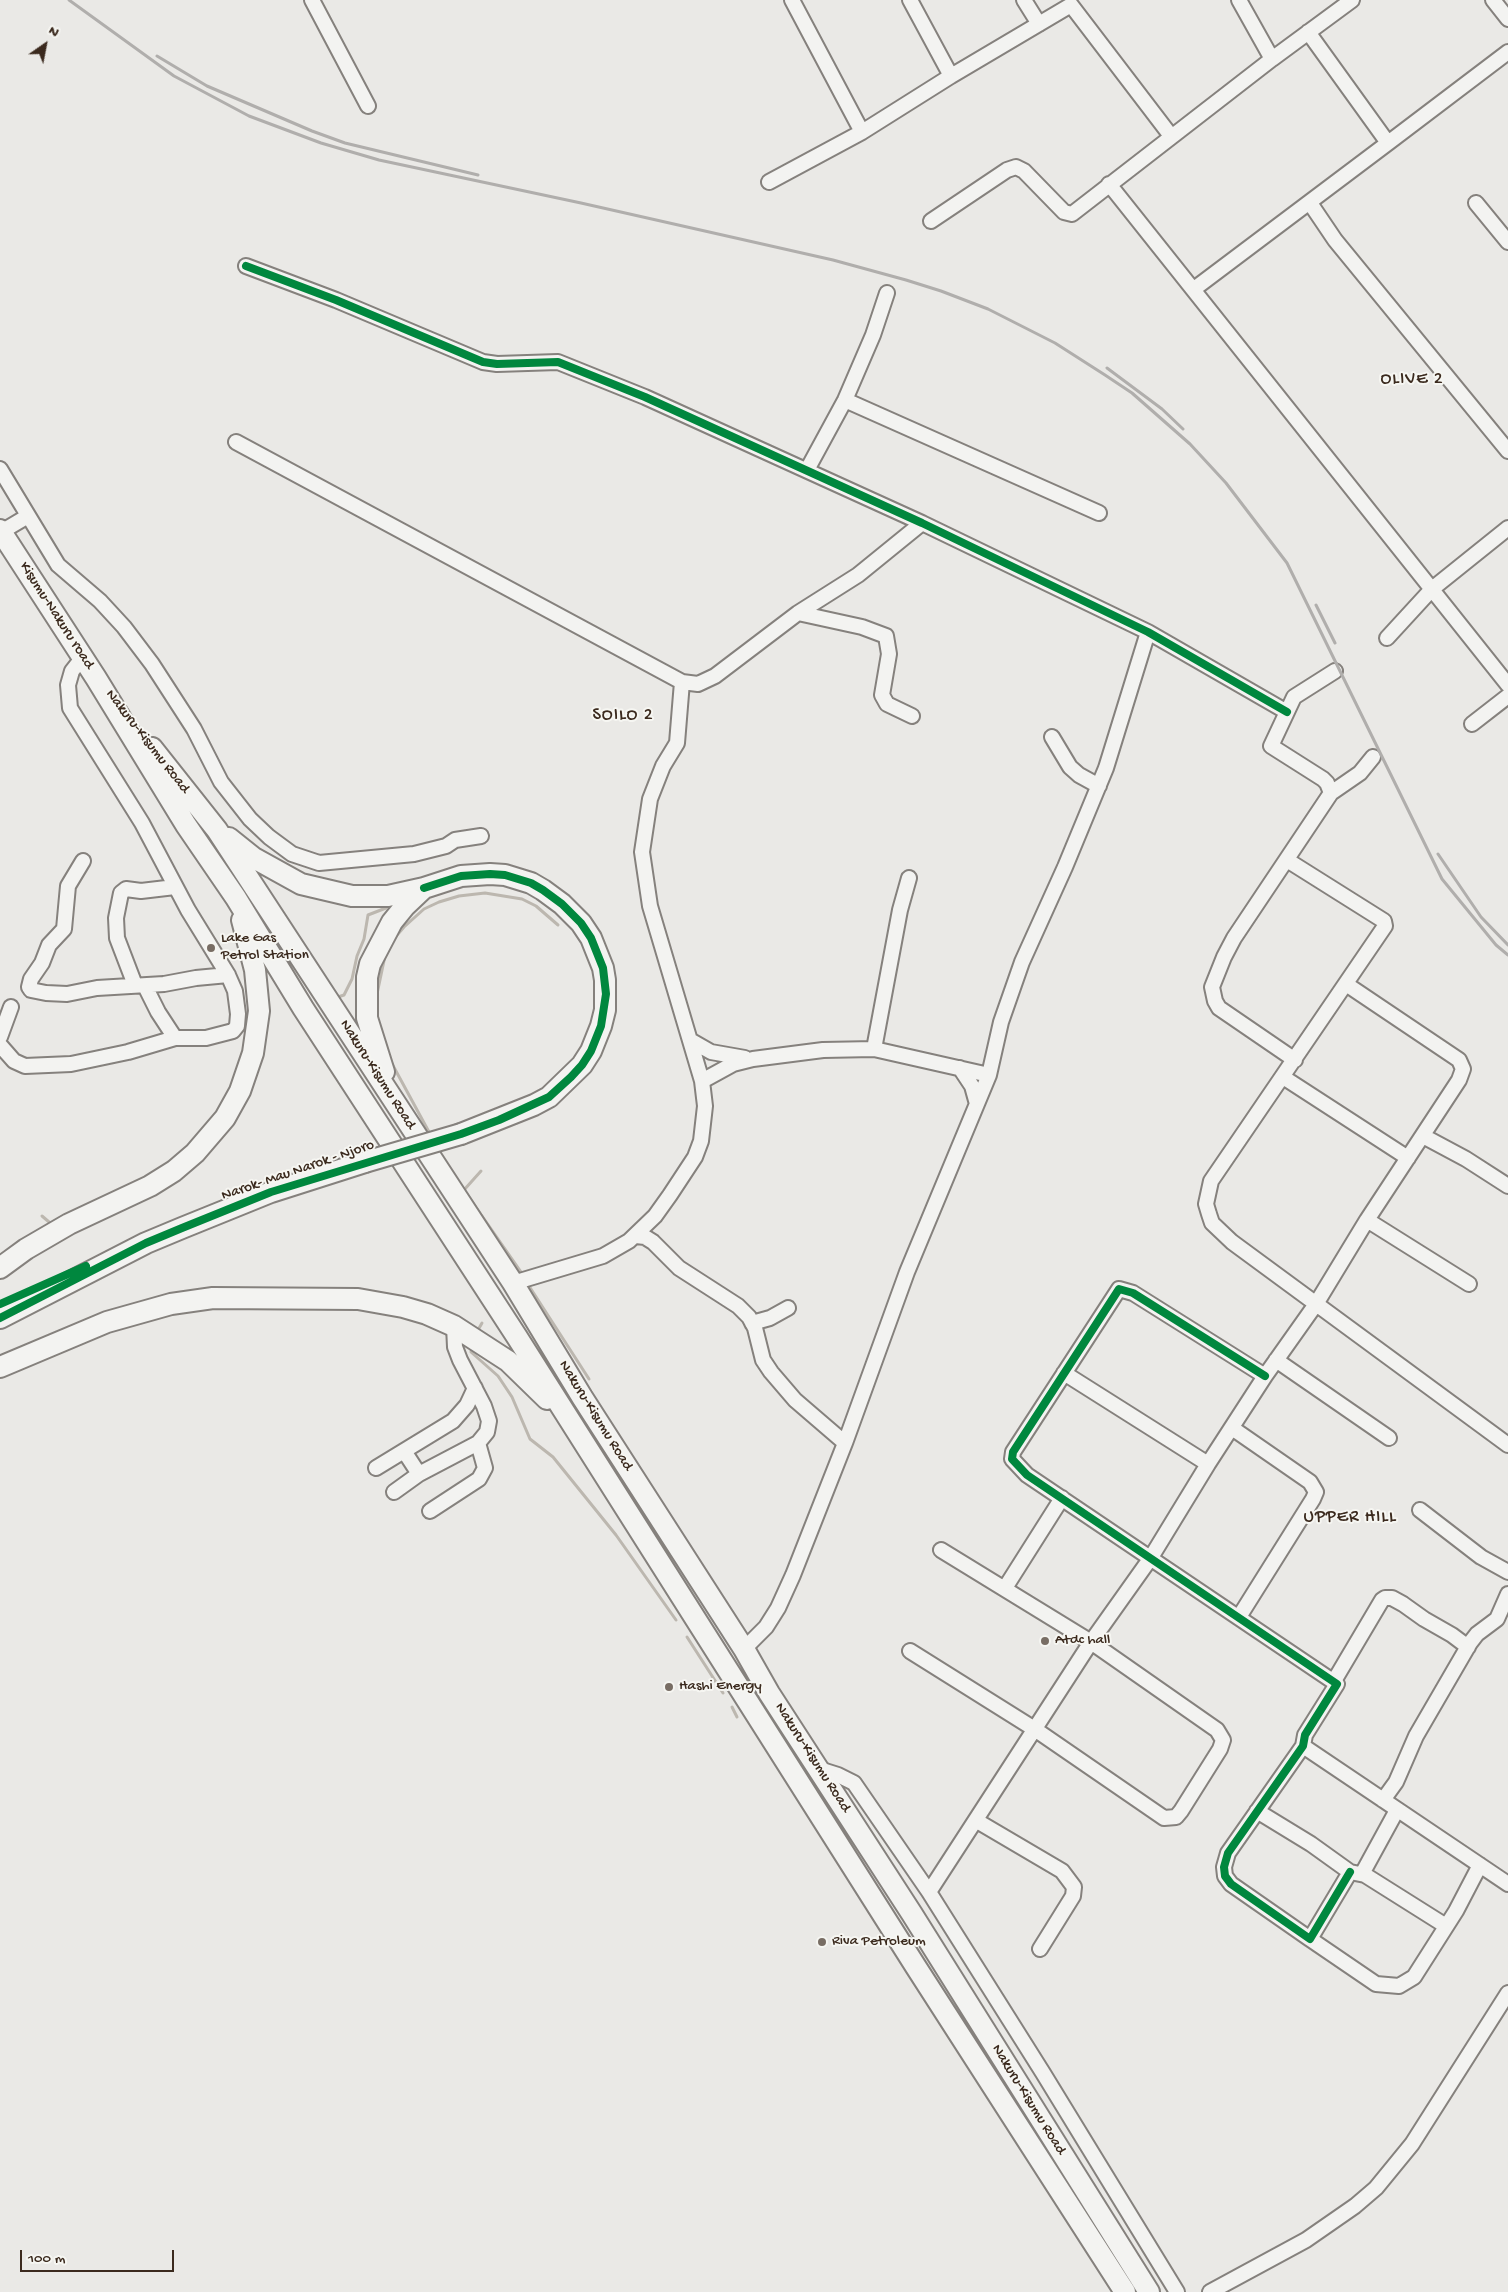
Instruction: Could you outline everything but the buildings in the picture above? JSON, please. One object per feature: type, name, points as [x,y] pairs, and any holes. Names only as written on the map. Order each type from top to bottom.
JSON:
[{"type":"highway","name":"Kisumu-Nakuru road","points":[[1,531],[96,678]]},
{"type":"highway","name":"Nakuru-Kisumu Road","points":[[96,678],[217,830],[513,1284],[582,1397],[744,1648],[768,1692],[820,1769],[1149,2292]]},
{"type":"highway","name":"Nakuru-Kisumu Road","points":[[96,678],[186,825],[236,898],[303,1008],[517,1337],[576,1433],[1125,2292]]},
{"type":"highway","name":"Narok- Mau Narok - Njoro","points":[[0,1318],[146,1243],[271,1192],[461,1134],[534,1105],[549,1097],[571,1077],[582,1065],[591,1050],[601,1026],[605,1010],[603,968],[592,938],[581,923],[562,904],[532,884],[505,875],[490,874],[461,876],[424,888],[388,896],[352,896],[316,889],[285,876],[254,858],[217,830]]},
{"type":"highway","points":[[389,1094],[369,1029],[366,1005],[367,978],[370,964],[383,936],[405,906],[424,888]]},
{"type":"highway","points":[[0,1268],[26,1249],[69,1224],[150,1186],[174,1171],[195,1153],[226,1118],[240,1091],[253,1053],[259,1010],[255,970],[236,898]]},
{"type":"highway","name":"Narok- Mau Narok - Njoro","points":[[0,1304],[138,1244],[146,1243]]},
{"type":"highway","points":[[0,1367],[66,1338],[142,1311],[171,1304],[213,1298],[334,1298],[365,1300],[427,1314],[454,1326],[486,1345],[508,1361],[543,1395],[576,1433]]},
{"type":"street","points":[[312,0],[368,106]]},
{"type":"street","points":[[792,0],[862,132]]},
{"type":"street","points":[[910,0],[951,76]]},
{"type":"street","points":[[1024,0],[1039,24]]},
{"type":"street","points":[[1239,0],[1272,59]]},
{"type":"street","points":[[931,221],[1007,170],[1016,167],[1024,171],[1064,212],[1072,214],[1080,210],[1109,184],[1171,136],[1352,0]]},
{"type":"street","points":[[1493,0],[1508,19]]},
{"type":"street","points":[[769,182],[862,132],[951,76],[1071,5],[1171,136]]},
{"type":"street","points":[[1308,32],[1388,143]]},
{"type":"street","points":[[1194,289],[1508,52]]},
{"type":"street","points":[[1109,184],[1508,685]]},
{"type":"street","points":[[1310,203],[1335,240],[1508,451]]},
{"type":"street","points":[[1476,203],[1508,242]]},
{"type":"street","points":[[246,266],[336,300],[483,362],[497,364],[558,362],[645,397],[807,470],[1148,632],[1287,712]]},
{"type":"street","points":[[807,470],[844,400],[873,335],[887,292]]},
{"type":"street","points":[[844,400],[1099,513]]},
{"type":"street","points":[[236,442],[682,682],[698,684],[715,676],[798,613],[858,575],[922,524]]},
{"type":"street","points":[[0,469],[58,565],[100,601],[124,626],[152,664],[194,729],[221,782],[236,802],[269,837],[292,854],[320,863],[414,854],[446,846],[455,840],[482,836]]},
{"type":"street","points":[[1,531],[28,516]]},
{"type":"street","points":[[1386,638],[1432,589],[1508,528]]},
{"type":"street","points":[[798,613],[862,626],[886,636],[889,654],[882,695],[888,704],[912,716]]},
{"type":"street","points":[[744,1648],[766,1627],[778,1608],[845,1444],[907,1272],[989,1075],[1001,1022],[1022,962],[1098,786],[1148,632]]},
{"type":"street","points":[[0,1045],[14,1060],[25,1066],[71,1064],[128,1052],[176,1038],[206,1038],[235,1029],[237,1026],[238,1014],[235,991],[228,976],[175,887],[142,823],[70,708],[68,685],[72,671],[83,657]]},
{"type":"street","points":[[1331,793],[1328,783],[1323,779],[1272,746],[1287,712],[1298,693],[1335,671]]},
{"type":"street","points":[[513,1284],[603,1256],[636,1236],[660,1209],[695,1156],[701,1141],[705,1106],[702,1081],[650,906],[642,852],[650,799],[663,766],[677,743],[682,682]]},
{"type":"street","points":[[1472,724],[1508,696]]},
{"type":"street","points":[[1052,737],[1070,767],[1079,775],[1098,786]]},
{"type":"street","points":[[1295,1060],[1219,1008],[1215,1001],[1212,987],[1234,938],[1331,793],[1360,773],[1373,757]]},
{"type":"street","points":[[1286,860],[1386,923],[1295,1060],[1211,1181],[1206,1204],[1212,1223],[1232,1242],[1508,1445]]},
{"type":"street","points":[[83,861],[68,886],[64,929],[49,945],[29,987],[34,992],[67,994],[97,988],[228,976]]},
{"type":"street","points":[[874,1049],[894,937],[909,878]]},
{"type":"street","points":[[175,887],[141,890],[126,889],[121,893],[116,918],[117,938],[140,985],[176,1038]]},
{"type":"street","points":[[929,1892],[1036,1730],[1091,1642],[1150,1559],[1264,1376],[1316,1304],[1367,1220],[1459,1080],[1463,1070],[1459,1060],[1346,984]]},
{"type":"street","points":[[0,1037],[11,1007]]},
{"type":"street","points":[[690,1040],[710,1052],[753,1059]]},
{"type":"street","points":[[702,1081],[733,1064],[753,1059],[823,1050],[874,1049],[989,1075]]},
{"type":"street","points":[[960,1068],[972,1086],[977,1104]]},
{"type":"street","points":[[1283,1077],[1408,1158]]},
{"type":"street","points":[[1423,1136],[1466,1159],[1508,1186]]},
{"type":"street","points":[[1367,1220],[1469,1284]]},
{"type":"street","points":[[636,1236],[645,1237],[653,1242],[679,1268],[695,1280],[721,1293],[738,1306],[752,1323],[763,1360],[771,1372],[796,1400],[845,1444]]},
{"type":"street","points":[[1264,1376],[1133,1293],[1122,1288],[1117,1290],[1014,1452],[1012,1459],[1023,1472],[1150,1559],[1239,1616],[1337,1684],[1305,1735],[1303,1746],[1228,1853],[1224,1867],[1225,1876],[1232,1884],[1376,1984],[1398,1986],[1414,1976],[1446,1926],[1480,1865]]},
{"type":"street","points":[[752,1323],[770,1318],[788,1308]]},
{"type":"street","points":[[394,1492],[419,1474],[478,1443],[487,1432],[488,1421],[456,1347],[454,1326]]},
{"type":"street","points":[[1276,1360],[1389,1438]]},
{"type":"street","points":[[1064,1373],[1208,1464]]},
{"type":"street","points":[[376,1468],[453,1421],[467,1405],[475,1388]]},
{"type":"street","points":[[1232,1428],[1310,1482],[1316,1492],[1239,1616]]},
{"type":"street","points":[[430,1511],[479,1479],[484,1468],[478,1443]]},
{"type":"street","points":[[404,1451],[419,1474]]},
{"type":"street","points":[[1005,1588],[1062,1498]]},
{"type":"street","points":[[1420,1510],[1481,1557],[1508,1572]]},
{"type":"street","points":[[910,1651],[1036,1730],[1164,1818],[1176,1817],[1220,1749],[1223,1740],[1222,1735],[1217,1730],[1091,1642],[940,1550]]},
{"type":"street","points":[[1382,1800],[1396,1782],[1416,1736],[1468,1647],[1477,1634],[1504,1619],[1508,1594]]},
{"type":"street","points":[[1334,1681],[1385,1598],[1392,1598],[1403,1604],[1424,1620],[1452,1635],[1468,1647]]},
{"type":"street","points":[[1303,1746],[1508,1884]]},
{"type":"street","points":[[820,1769],[854,1783],[929,1892],[1043,2073],[1177,2292]]},
{"type":"street","points":[[1310,1939],[1397,1810]]},
{"type":"street","points":[[1257,1811],[1356,1873],[1446,1926]]},
{"type":"street","points":[[977,1820],[1062,1870],[1074,1886],[1073,1896],[1040,1949]]},
{"type":"street","points":[[1210,2292],[1306,2240],[1355,2206],[1376,2188],[1412,2144],[1508,1993]]},
{"type":"street","points":[[1019,2085],[1043,2073]]},
{"type":"waterway","points":[[392,941],[424,909],[459,896],[485,893],[522,899],[536,906],[558,925]]},
{"type":"waterway","points":[[338,997],[344,995],[352,979],[357,956],[364,939],[368,915],[386,908]]},
{"type":"waterway","points":[[377,994],[385,956]]},
{"type":"waterway","points":[[390,1060],[429,1132]]},
{"type":"waterway","points":[[440,1153],[446,1163]]},
{"type":"waterway","points":[[464,1190],[481,1171]]},
{"type":"waterway","points":[[466,1193],[521,1272]]},
{"type":"waterway","points":[[42,1216],[49,1222]]},
{"type":"waterway","points":[[529,1286],[589,1379]]},
{"type":"waterway","points":[[478,1330],[482,1323]]},
{"type":"waterway","points":[[472,1345],[471,1352],[498,1376],[512,1397],[530,1439],[553,1457],[616,1535],[676,1620]]},
{"type":"waterway","points":[[687,1637],[723,1693]]},
{"type":"waterway","points":[[732,1707],[737,1717]]},
{"type":"railway","points":[[69,0],[174,76],[249,116],[321,143],[379,160],[833,260],[906,280],[988,309],[1055,343],[1105,375],[1132,393],[1190,444],[1226,483],[1287,563],[1442,879],[1496,945],[1508,955]]},
{"type":"railway","points":[[157,56],[207,86],[312,131],[345,143],[478,175]]},
{"type":"railway","points":[[1107,368],[1162,409],[1183,429]]},
{"type":"railway","points":[[1316,605],[1335,643]]},
{"type":"railway","points":[[1438,854],[1481,917],[1508,945]]},
{"type":"cycle path","points":[[246,266],[336,300],[483,362],[497,364],[558,362],[645,397],[922,523],[1148,632],[1287,712]]},
{"type":"cycle path","points":[[0,1318],[146,1243],[271,1192],[461,1134],[499,1120],[549,1097],[571,1077],[591,1051],[601,1026],[606,994],[603,968],[591,938],[581,923],[562,904],[543,890],[531,883],[505,875],[461,876],[424,888]]},
{"type":"cycle path","points":[[0,1304],[86,1266]]},
{"type":"cycle path","points":[[1265,1376],[1133,1293],[1119,1289],[1013,1452],[1012,1459],[1027,1475],[1337,1684],[1305,1735],[1303,1746],[1228,1853],[1224,1867],[1225,1876],[1231,1884],[1310,1939],[1350,1872]]},
{"type":"place","name":"Lake Gas Petrol Station","points":[[211,948]]},
{"type":"place","name":"Atdc hall","points":[[1045,1641]]},
{"type":"place","name":"Hashi Energy","points":[[669,1687]]},
{"type":"place","name":"Riva Petroleum","points":[[822,1942]]},
{"type":"district","name":"OLIVE 2","points":[[1412,380]]},
{"type":"district","name":"SOILO 2","points":[[623,716]]},
{"type":"district","name":"UPPER HILL","points":[[1350,1518]]}]
